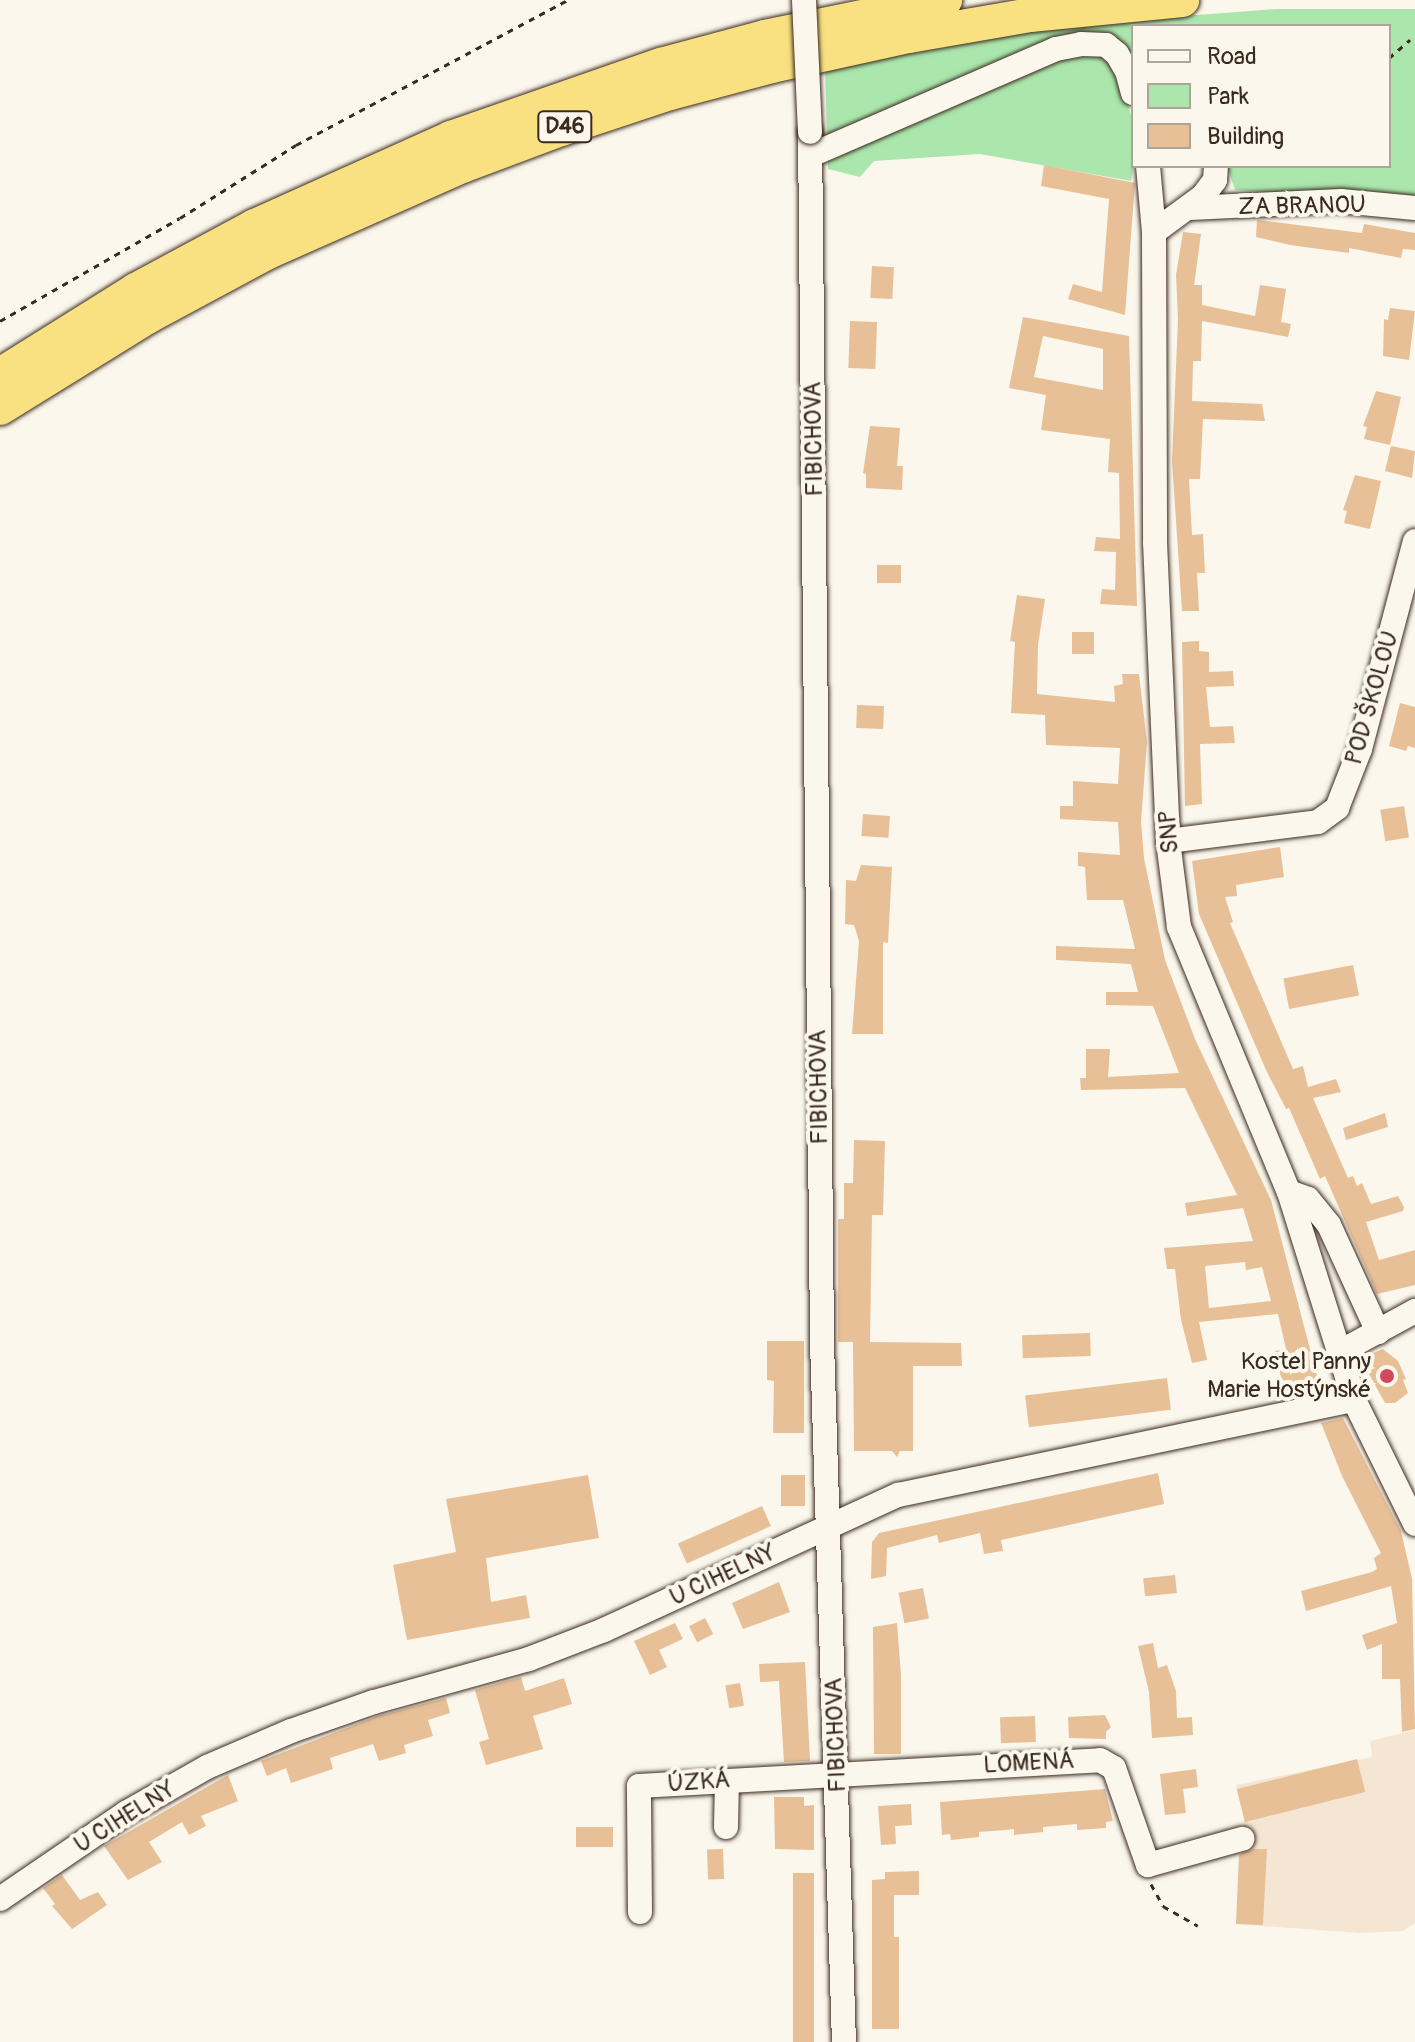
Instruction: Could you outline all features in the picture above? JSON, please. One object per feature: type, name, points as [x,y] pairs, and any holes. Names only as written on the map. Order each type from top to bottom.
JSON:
[{"type":"highway","name":"D46","points":[[0,375],[122,298],[255,226],[451,138],[661,65],[765,37],[945,0]]},
{"type":"highway","name":"D46","points":[[0,408],[149,316],[268,252],[434,177],[561,129],[685,89],[909,36],[1030,15],[1182,0]]},
{"type":"street","name":"FIBICHOVA","points":[[804,0],[811,144],[822,1343],[838,1772],[844,2042]]},
{"type":"street","points":[[811,144],[1056,49],[1081,44],[1106,45],[1117,54],[1131,86]]},
{"type":"street","name":"SNP","points":[[1148,168],[1154,232],[1155,542],[1168,841],[1179,927],[1289,1192],[1354,1400]]},
{"type":"street","points":[[1154,232],[1190,208],[1215,180],[1216,168]]},
{"type":"street","name":"ZA BRANOU","points":[[1190,208],[1341,201],[1415,208]]},
{"type":"street","name":"POD ŠKOLOU","points":[[1168,841],[1318,822],[1337,808],[1360,749],[1415,541]]},
{"type":"street","points":[[1289,1192],[1308,1199],[1329,1225],[1378,1332]]},
{"type":"street","points":[[1338,1353],[1415,1311]]},
{"type":"street","points":[[1354,1400],[1415,1524]]},
{"type":"street","name":"U CIHELNY","points":[[0,1899],[126,1813],[207,1767],[291,1731],[374,1702],[529,1659],[604,1630],[898,1495],[1354,1400]]},
{"type":"street","name":"LOMENÁ","points":[[838,1772],[1100,1760],[1114,1768],[1148,1865]]},
{"type":"street","name":"ÚZKÁ","points":[[640,1912],[639,1786],[838,1772]]},
{"type":"street","points":[[726,1827],[727,1781]]},
{"type":"street","points":[[1148,1865],[1242,1839]]},
{"type":"path","points":[[0,321],[180,218],[296,145],[567,0]]},
{"type":"path","points":[[1391,56],[1410,40]]},
{"type":"path","points":[[1148,1865],[1151,1888],[1163,1906],[1198,1926]]},
{"type":"shaded area","points":[[1415,1730],[1415,1923],[1403,1931],[1359,1933],[1236,1924],[1244,1819],[1236,1785],[1372,1757],[1370,1741]]},
{"type":"green space","points":[[1275,9],[1415,9],[1415,201],[1235,190],[1228,168],[1391,168],[1391,24],[1131,24],[1131,71],[1115,59],[1131,115],[1131,168],[1134,168],[1131,181],[980,154],[874,161],[860,177],[828,169],[825,68],[982,37],[1119,21]]},
{"type":"building","points":[[1044,165],[1135,183],[1125,315],[1068,299],[1073,284],[1102,292],[1109,199],[1041,186]]},
{"type":"building","points":[[1257,220],[1362,233],[1364,224],[1415,233],[1415,250],[1403,249],[1401,258],[1349,248],[1349,253],[1290,245],[1256,237]]},
{"type":"building","points":[[1183,232],[1201,234],[1194,285],[1202,285],[1202,305],[1255,316],[1260,285],[1286,289],[1281,322],[1291,324],[1288,337],[1202,321],[1201,361],[1193,361],[1192,401],[1262,404],[1265,421],[1203,419],[1200,479],[1189,479],[1192,535],[1203,534],[1205,573],[1197,573],[1199,611],[1182,611],[1172,461],[1178,319],[1176,275]]},
{"type":"building","points":[[872,266],[894,267],[892,299],[870,298]]},
{"type":"building","points":[[1390,308],[1415,311],[1409,360],[1383,356],[1384,319],[1388,320]]},
{"type":"building","points":[[1023,317],[1129,336],[1137,606],[1100,604],[1102,589],[1115,590],[1116,552],[1094,551],[1096,537],[1120,539],[1119,473],[1108,472],[1110,439],[1041,430],[1046,395],[1009,388]],"holes":[[[1043,336],[1103,349],[1103,390],[1034,377]]]},
{"type":"building","points":[[850,321],[877,322],[875,369],[848,368]]},
{"type":"building","points":[[1376,391],[1401,397],[1390,445],[1364,439],[1367,427],[1363,426]]},
{"type":"building","points":[[870,426],[900,428],[897,466],[903,466],[902,490],[866,488],[866,474],[863,473]]},
{"type":"building","points":[[1391,446],[1415,451],[1412,478],[1385,471]]},
{"type":"building","points":[[1355,475],[1381,481],[1370,529],[1344,523],[1347,511],[1343,510]]},
{"type":"building","points":[[877,565],[901,565],[901,583],[877,583]]},
{"type":"building","points":[[1017,595],[1045,599],[1038,645],[1037,694],[1115,702],[1114,686],[1123,684],[1122,674],[1139,674],[1147,742],[1141,822],[1144,858],[1165,960],[1195,1039],[1271,1200],[1321,1391],[1286,1399],[1275,1351],[1286,1349],[1278,1314],[1199,1322],[1207,1360],[1192,1363],[1181,1320],[1175,1269],[1167,1269],[1164,1248],[1253,1241],[1243,1208],[1187,1216],[1185,1203],[1237,1195],[1185,1088],[1081,1090],[1080,1078],[1086,1078],[1086,1049],[1110,1049],[1108,1077],[1179,1073],[1153,1006],[1106,1005],[1106,992],[1138,992],[1131,964],[1056,960],[1056,946],[1135,949],[1123,900],[1087,900],[1085,867],[1078,866],[1078,852],[1120,855],[1118,822],[1060,819],[1060,806],[1073,806],[1073,781],[1118,784],[1120,748],[1046,745],[1045,715],[1011,713],[1015,642],[1010,641]],"holes":[[[1245,1262],[1246,1270],[1262,1267],[1271,1301],[1209,1308],[1205,1266]]]},
{"type":"building","points":[[1072,632],[1094,632],[1094,654],[1072,654]]},
{"type":"building","points":[[1199,641],[1199,651],[1209,652],[1209,672],[1233,671],[1234,686],[1206,687],[1210,727],[1233,726],[1235,743],[1200,744],[1202,804],[1185,806],[1182,642]]},
{"type":"building","points":[[1400,703],[1415,707],[1415,748],[1408,746],[1406,751],[1389,746]]},
{"type":"building","points":[[857,705],[884,706],[883,729],[856,728]]},
{"type":"building","points":[[1404,806],[1409,838],[1385,841],[1380,810]]},
{"type":"building","points":[[863,814],[890,816],[888,838],[861,836]]},
{"type":"building","points":[[1280,847],[1284,877],[1236,885],[1237,896],[1225,897],[1233,922],[1230,923],[1293,1069],[1303,1066],[1308,1087],[1336,1079],[1341,1092],[1313,1098],[1348,1178],[1353,1176],[1357,1186],[1362,1183],[1371,1204],[1398,1196],[1404,1207],[1403,1211],[1366,1222],[1379,1260],[1415,1250],[1415,1285],[1377,1294],[1325,1176],[1320,1179],[1289,1108],[1286,1109],[1266,1070],[1199,914],[1192,861]]},
{"type":"building","points":[[861,865],[892,867],[888,943],[883,942],[883,1034],[852,1034],[859,941],[854,925],[845,924],[846,880],[856,881]]},
{"type":"building","points":[[1353,965],[1359,995],[1289,1009],[1283,979]]},
{"type":"building","points":[[1385,1113],[1388,1127],[1346,1140],[1343,1128]]},
{"type":"building","points":[[854,1140],[885,1141],[883,1215],[872,1215],[870,1342],[961,1343],[962,1366],[913,1366],[913,1451],[900,1451],[897,1457],[892,1451],[854,1451],[853,1342],[838,1342],[838,1219],[844,1219],[844,1183],[853,1183]]},
{"type":"building","points":[[1090,1333],[1091,1356],[1023,1358],[1022,1335]]},
{"type":"building","points":[[767,1341],[804,1341],[804,1433],[773,1433],[774,1381],[767,1380]]},
{"type":"building","name":"Kostel Panny Marie Hostýnské","points":[[1383,1349],[1398,1361],[1406,1379],[1403,1380],[1408,1393],[1395,1403],[1385,1403],[1369,1374],[1372,1372],[1367,1363],[1371,1354]]},
{"type":"building","points":[[1167,1378],[1171,1410],[1029,1427],[1025,1395]]},
{"type":"building","points":[[1343,1418],[1401,1531],[1412,1579],[1415,1729],[1402,1732],[1400,1679],[1382,1679],[1382,1644],[1367,1650],[1362,1635],[1397,1623],[1391,1586],[1306,1611],[1301,1591],[1372,1572],[1377,1569],[1374,1558],[1381,1553],[1342,1476],[1321,1423]]},
{"type":"building","points":[[1158,1473],[1164,1504],[1001,1540],[1003,1551],[984,1554],[980,1533],[939,1543],[937,1535],[887,1548],[886,1576],[871,1579],[872,1542],[879,1533]]},
{"type":"building","points":[[588,1475],[599,1538],[486,1558],[491,1602],[526,1595],[530,1618],[407,1640],[393,1565],[456,1552],[446,1499]]},
{"type":"building","points":[[781,1475],[805,1475],[805,1506],[781,1506]]},
{"type":"building","points":[[762,1506],[771,1526],[687,1564],[678,1543]]},
{"type":"building","points":[[1175,1575],[1177,1593],[1145,1596],[1143,1578]]},
{"type":"building","points":[[779,1582],[790,1612],[743,1629],[732,1603]]},
{"type":"building","points":[[923,1588],[929,1618],[904,1623],[898,1593]]},
{"type":"building","points":[[705,1618],[713,1634],[697,1642],[689,1626]]},
{"type":"building","points":[[675,1623],[683,1639],[659,1650],[667,1667],[650,1675],[634,1641]]},
{"type":"building","points":[[897,1623],[901,1675],[901,1754],[874,1754],[873,1627]]},
{"type":"building","points":[[1153,1643],[1158,1668],[1167,1665],[1176,1691],[1177,1718],[1192,1717],[1193,1735],[1152,1738],[1149,1692],[1138,1646]]},
{"type":"building","points":[[805,1662],[810,1761],[784,1762],[779,1681],[760,1682],[759,1664]]},
{"type":"building","points":[[521,1677],[525,1691],[564,1678],[572,1704],[533,1716],[543,1749],[486,1765],[479,1742],[489,1739],[475,1690]]},
{"type":"building","points":[[740,1683],[744,1706],[729,1708],[725,1686]]},
{"type":"building","points":[[446,1698],[450,1713],[428,1720],[433,1736],[404,1745],[406,1753],[379,1761],[373,1744],[330,1758],[333,1769],[291,1783],[286,1768],[267,1776],[261,1761],[378,1716]]},
{"type":"building","points":[[1105,1715],[1111,1727],[1106,1732],[1106,1739],[1069,1738],[1068,1717]]},
{"type":"building","points":[[1035,1716],[1036,1742],[1001,1743],[1000,1717]]},
{"type":"building","points":[[1357,1759],[1365,1792],[1245,1822],[1237,1789]]},
{"type":"building","points":[[1196,1769],[1198,1787],[1183,1789],[1186,1813],[1165,1815],[1160,1774]]},
{"type":"building","points":[[228,1775],[238,1801],[201,1816],[206,1826],[189,1835],[182,1822],[149,1842],[162,1862],[128,1880],[104,1846]]},
{"type":"building","points":[[1105,1789],[1113,1821],[1106,1822],[1106,1828],[1077,1830],[1077,1824],[1043,1827],[1043,1832],[1014,1835],[1014,1829],[979,1832],[979,1837],[951,1840],[950,1834],[942,1835],[940,1802]]},
{"type":"building","points":[[774,1797],[804,1797],[804,1806],[814,1805],[814,1850],[775,1849]]},
{"type":"building","points":[[911,1804],[912,1825],[895,1826],[896,1844],[881,1845],[878,1806]]},
{"type":"building","points":[[576,1827],[613,1827],[613,1847],[576,1847]]},
{"type":"building","points":[[723,1849],[724,1879],[708,1880],[707,1850]]},
{"type":"building","points":[[1253,1849],[1267,1849],[1263,1925],[1236,1924],[1239,1855]]},
{"type":"building","points":[[919,1871],[919,1895],[894,1895],[894,1937],[899,1937],[899,2029],[872,2029],[872,1880],[885,1879],[885,1872]]},
{"type":"building","points":[[793,1873],[814,1873],[814,2042],[793,2042]]},
{"type":"building","points":[[62,1875],[80,1900],[98,1892],[107,1905],[72,1929],[52,1906],[55,1904],[43,1888]]},
{"type":"place","name":"Kostel Panny Marie Hostýnské","points":[[1387,1376]]}]
